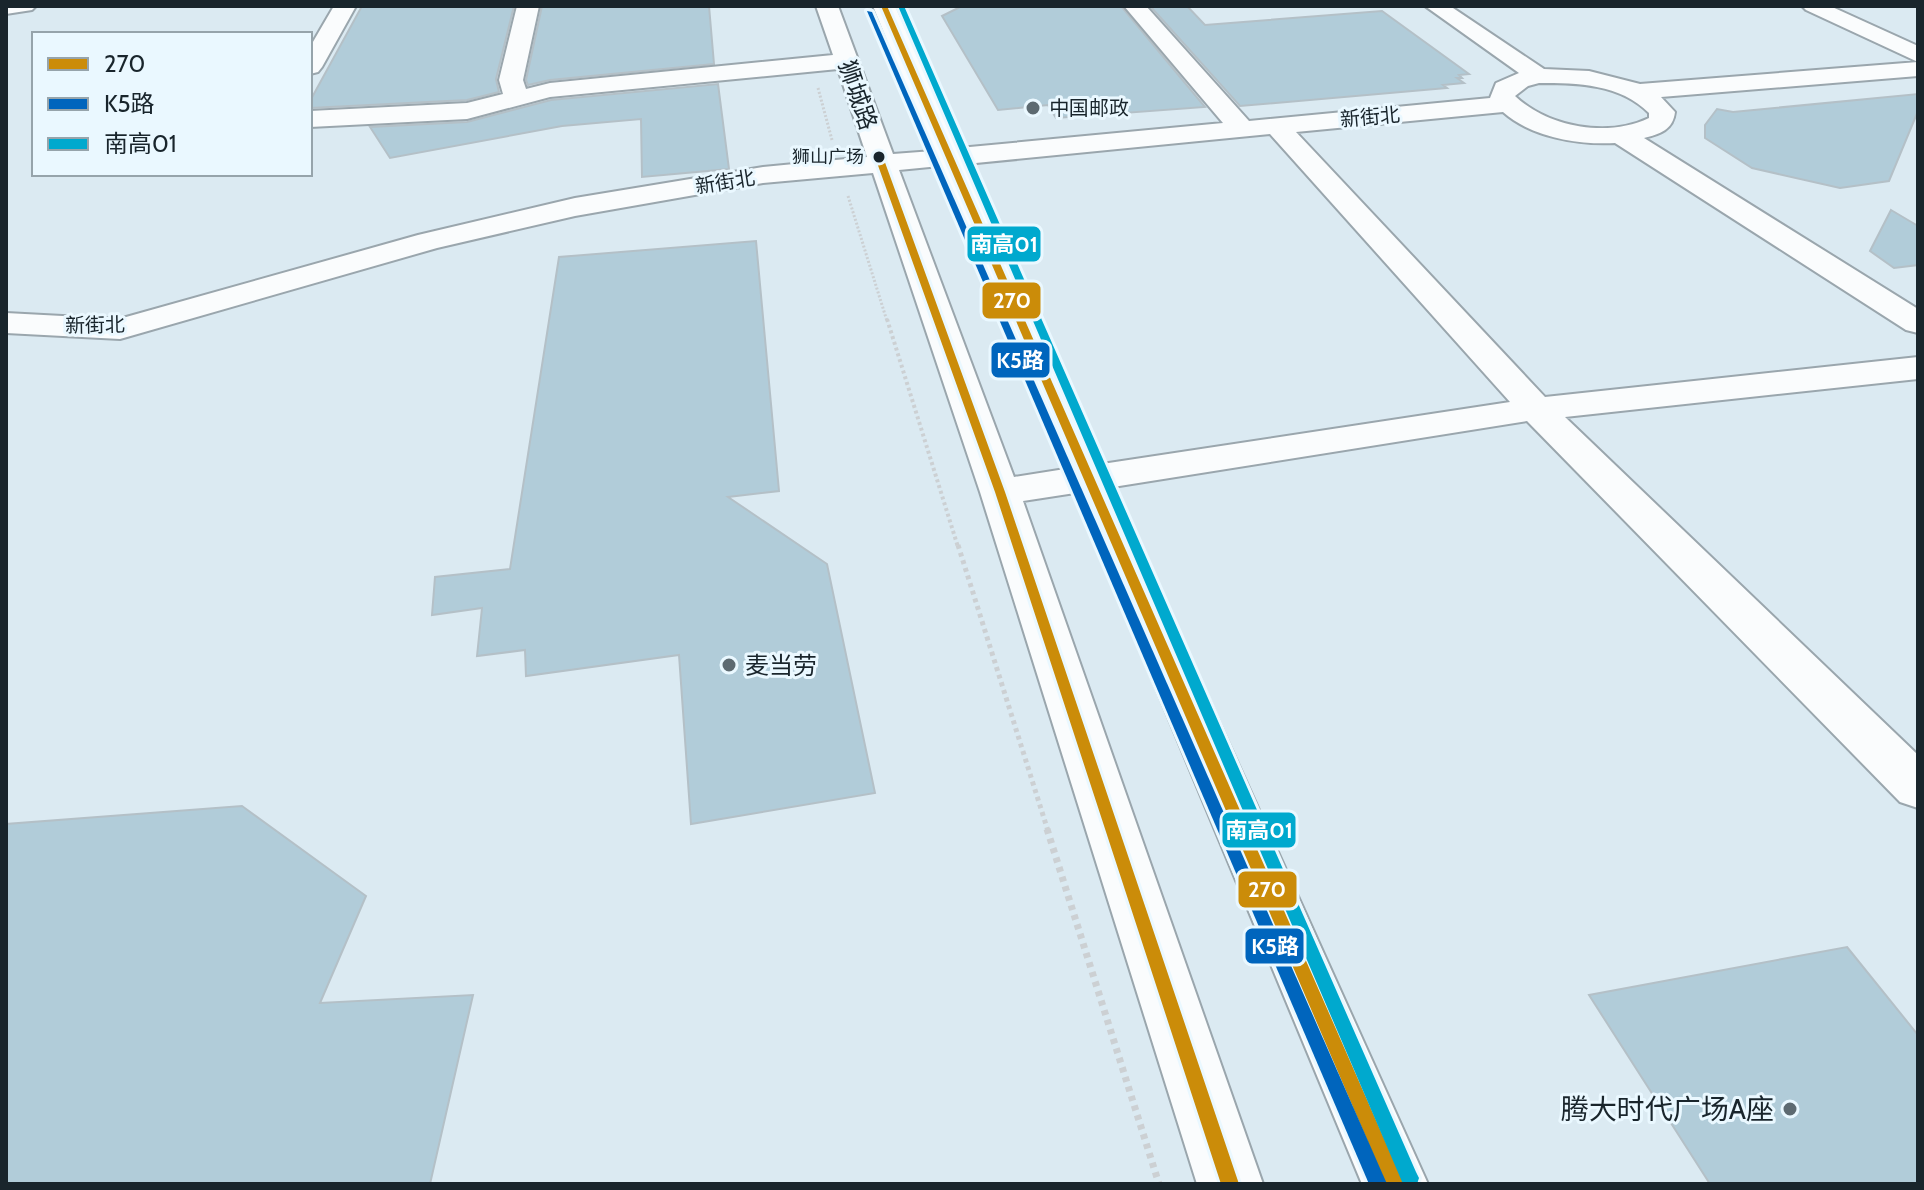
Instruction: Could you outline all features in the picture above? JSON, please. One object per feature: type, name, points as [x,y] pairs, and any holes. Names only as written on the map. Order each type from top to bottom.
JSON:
[{"type":"street","points":[[6,8],[25,6]]},
{"type":"street","points":[[312,64],[345,6]]},
{"type":"street","points":[[517,98],[511,80],[528,6]]},
{"type":"street","name":"狮城路","points":[[827,6],[828,62],[860,165],[1000,492],[1230,1184]]},
{"type":"street","points":[[884,6],[1395,1184]]},
{"type":"street","points":[[1135,6],[1918,787]]},
{"type":"street","points":[[1436,6],[1539,76]]},
{"type":"street","points":[[1813,6],[1918,55]]},
{"type":"street","points":[[312,119],[467,111],[550,90],[828,62]]},
{"type":"street","points":[[1637,92],[1918,69]]},
{"type":"street","points":[[1539,76],[1591,79],[1637,92],[1654,102],[1662,112],[1661,122],[1650,130],[1621,135],[1579,133],[1550,127],[1526,118],[1502,97],[1505,88],[1520,80],[1539,76]]},
{"type":"street","name":"新街北","points":[[6,323],[120,329],[429,241],[575,207],[860,165],[1507,104]]},
{"type":"street","points":[[1621,135],[1918,323]]},
{"type":"street","points":[[1000,492],[1536,409],[1918,368]]},
{"type":"path","points":[[828,62],[1159,1184]]},
{"type":"building","points":[[362,6],[514,6],[496,79],[499,92],[467,100],[312,108],[312,97]]},
{"type":"building","points":[[542,6],[709,6],[714,64],[550,80],[528,85],[526,80]]},
{"type":"building","points":[[962,6],[1121,6],[1205,107],[1056,118],[1048,105],[998,110],[942,16]]},
{"type":"building","points":[[1150,6],[1187,6],[1205,25],[1382,11],[1469,74],[1457,78],[1464,83],[1443,85],[1447,88],[1240,106]]},
{"type":"building","points":[[718,84],[729,169],[642,177],[641,119],[562,126],[390,158],[370,127],[467,122],[551,100]]},
{"type":"building","points":[[1918,94],[1918,111],[1889,181],[1840,188],[1752,168],[1705,138],[1705,125],[1717,109],[1733,112]]},
{"type":"building","points":[[1891,210],[1918,226],[1918,265],[1894,268],[1870,251]]},
{"type":"building","points":[[756,241],[779,491],[728,497],[827,564],[875,793],[691,824],[679,655],[526,676],[525,650],[477,656],[482,608],[432,615],[435,577],[510,569],[559,257]]},
{"type":"building","points":[[242,806],[366,896],[320,1003],[473,995],[430,1184],[6,1184],[6,824]]},
{"type":"building","name":"腾大时代广场A座","points":[[1847,947],[1918,1035],[1918,1184],[1710,1184],[1589,995]]},
{"type":"transit line","name":"270","points":[[884,6],[1395,1184]]},
{"type":"transit line","name":"南高01","points":[[901,6],[1410,1178]]},
{"type":"transit line","name":"K5路","points":[[869,12],[1378,1184]]},
{"type":"transit line","name":"270","points":[[879,157],[1000,492],[1230,1184]]},
{"type":"place","name":"中国邮政","points":[[1033,108]]},
{"type":"place","name":"狮山广场","points":[[879,157]]},
{"type":"place","name":"麦当劳","points":[[729,665]]},
{"type":"place","name":"腾大时代广场A座","points":[[1790,1109]]}]
